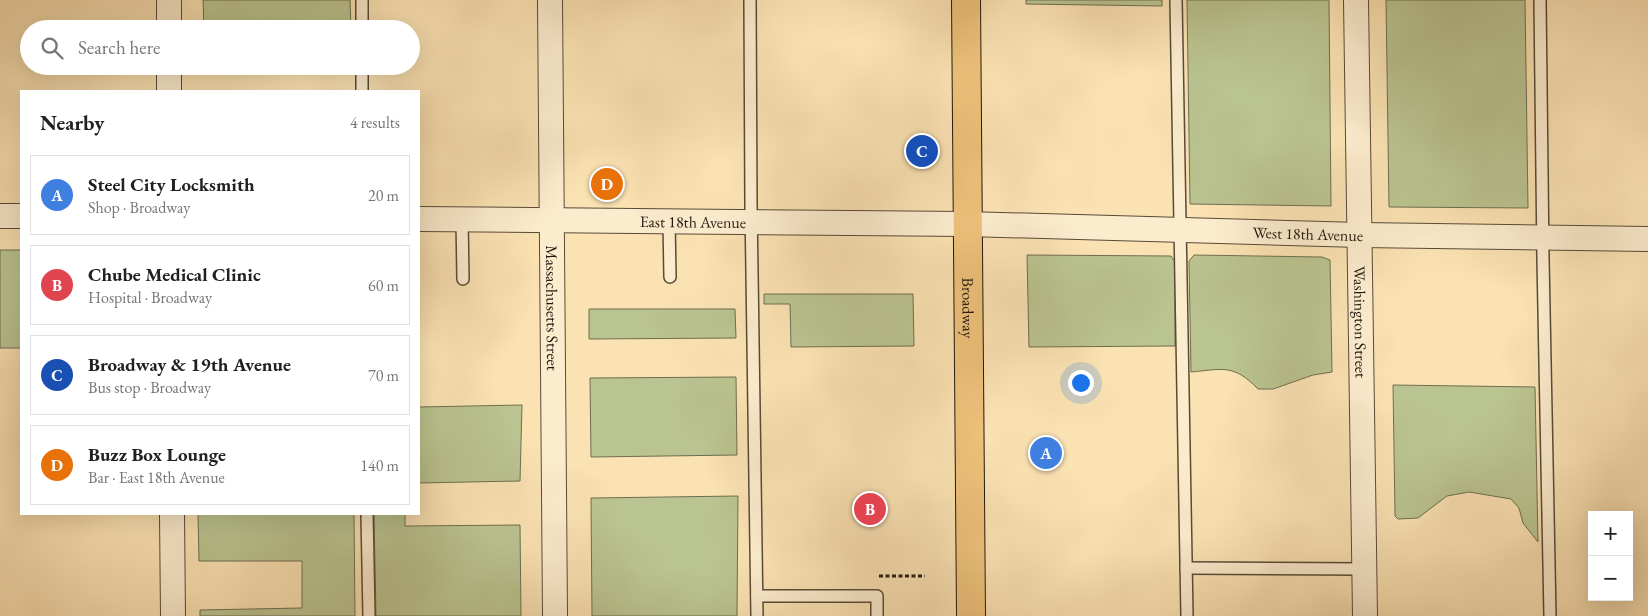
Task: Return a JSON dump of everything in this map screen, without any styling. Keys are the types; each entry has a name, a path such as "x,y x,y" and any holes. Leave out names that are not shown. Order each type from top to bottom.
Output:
{"main road":[{"name":"Broadway","path":"966,0 971,616"}],"street":[{"path":"168,0 169,20"},
{"name":"Massachusetts Street","path":"550,0 554,616"},
{"name":"Washington Street","path":"1356,0 1364,616"},
{"path":"169,75 169,90"},
{"path":"0,216 20,216"},
{"name":"East 18th Avenue","path":"420,219 967,224"},
{"name":"West 18th Avenue","path":"967,224 1360,235 1648,239"},
{"path":"172,515 173,616"}],"lane":[{"path":"362,0 362,20"},
{"path":"750,0 758,616"},
{"path":"1176,0 1188,616"},
{"path":"1540,0 1550,616"},
{"path":"362,75 362,90"},
{"path":"462,219 463,279"},
{"path":"669,221 670,277"},
{"path":"368,515 369,616"},
{"path":"1186,568 1364,569"},
{"path":"757,596 877,596 877,616"}],"green space":[{"path":"203,0 350,0 351,20 204,20"},
{"path":"1026,0 1162,0 1162,6 1026,4"},
{"path":"1187,0 1329,0 1331,206 1190,204"},
{"path":"1386,0 1525,0 1528,208 1389,207"},
{"path":"0,250 20,250 20,348 0,348"},
{"path":"1027,255 1171,256 1175,262 1175,346 1029,347"},
{"path":"1194,255 1322,257 1330,260 1332,372 1313,375 1273,389 1258,389 1242,375 1228,370 1191,372 1189,261"},
{"path":"764,294 913,294 914,346 791,347 790,304 764,304"},
{"path":"589,309 735,309 736,338 589,339"},
{"path":"736,377 737,455 591,457 590,378"},
{"path":"1393,385 1535,387 1538,542 1523,523 1519,508 1511,499 1469,492 1447,496 1418,518 1398,519 1395,516"},
{"path":"522,405 520,481 420,483 420,407"},
{"path":"738,496 737,616 592,616 591,498"},
{"path":"198,515 354,515 355,616 200,616 200,610 302,608 302,561 199,561"},
{"path":"374,515 405,515 405,526 520,525 521,616 376,616"}],"place":[{"name":"Broadway & 19th Avenue","path":"922,151"},
{"name":"Buzz Box Lounge","path":"607,184"},
{"name":"Steel City Locksmith","path":"1046,453"},
{"name":"Chube Medical Clinic","path":"870,509"}]}
